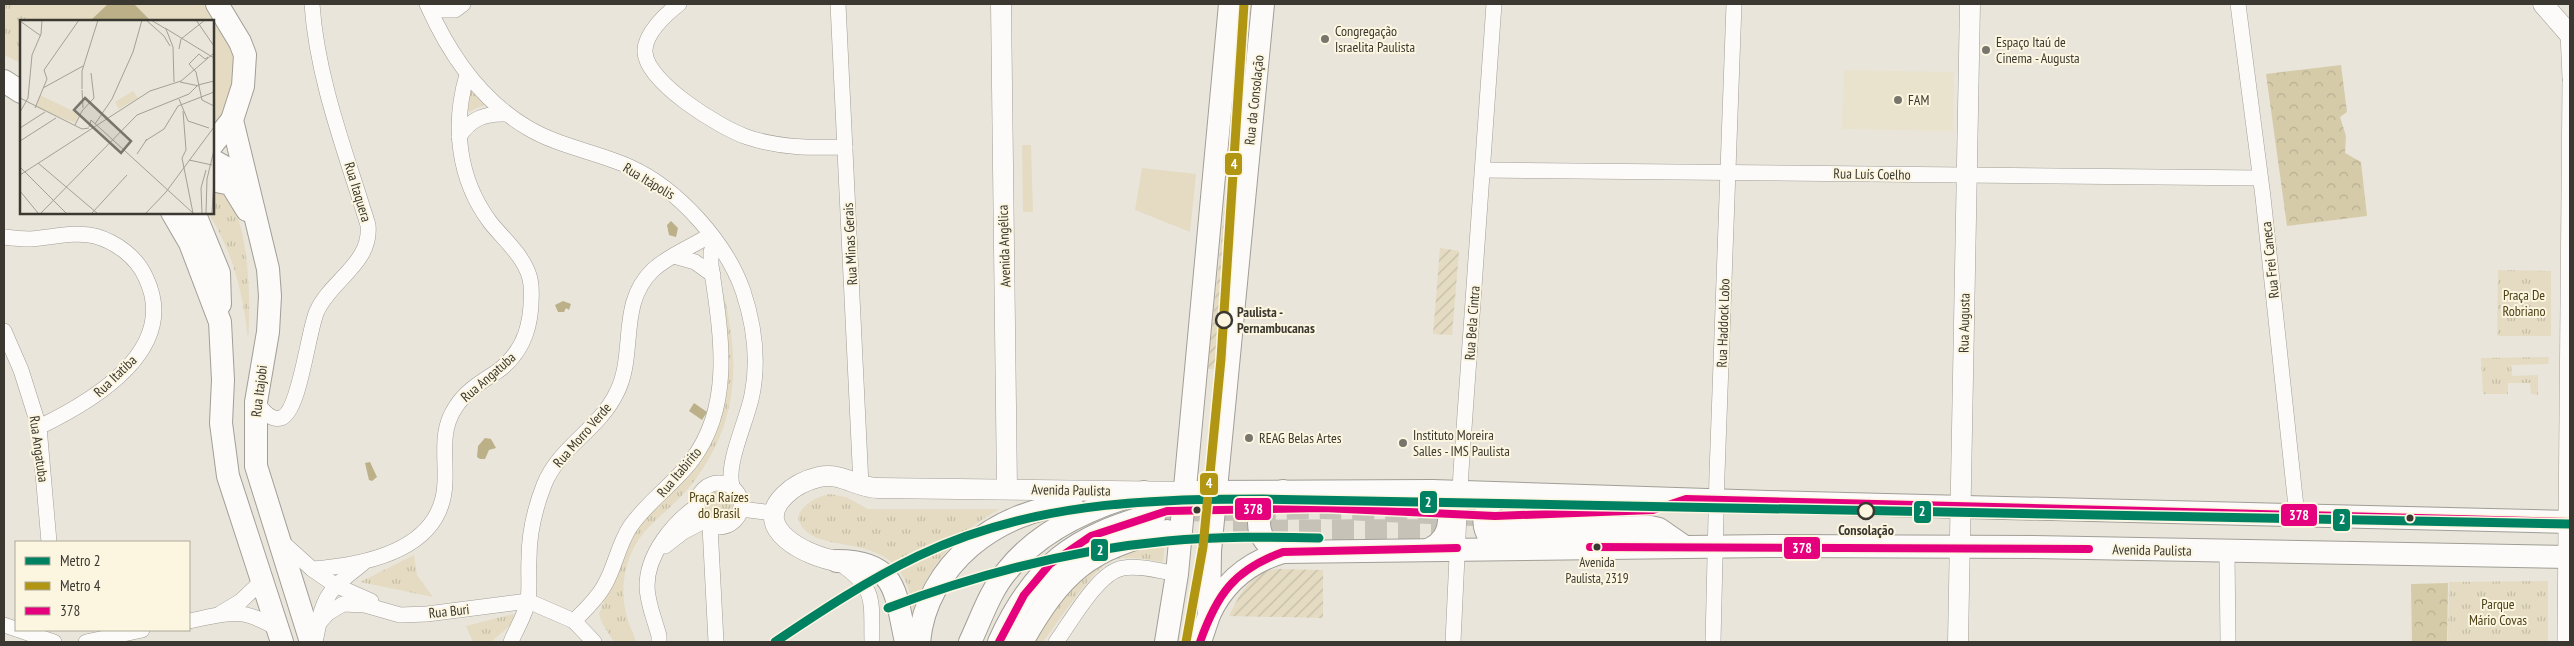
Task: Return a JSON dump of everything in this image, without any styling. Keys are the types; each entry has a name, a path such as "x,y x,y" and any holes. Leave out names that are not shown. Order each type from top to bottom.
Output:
{"main road":[{"path":"214,143 232,120 243,86 244,55 240,42 217,4"},
{"name":"Avenida Angélica","path":"1001,4 1007,488"},
{"path":"1152,642 1168,633 1177,574 1230,4"},
{"name":"Rua da Consolação","path":"1200,642 1210,615 1210,551 1263,4"},
{"name":"Rua Augusta","path":"1958,642 1970,4"},
{"path":"2543,4 2569,34"},
{"path":"4,81 20,91"},
{"name":"Rua Itajobi","path":"232,120 262,235 270,296 268,332 256,402 256,466 276,537 295,594 315,632"},
{"path":"214,161 230,170 248,186"},
{"path":"214,180 225,182 236,190 262,235"},
{"path":"173,214 190,242 220,322"},
{"path":"195,214 219,274 223,380 221,423 228,476 280,635"},
{"name":"Avenida Paulista","path":"774,513 783,496 807,480 834,476 846,478 873,488 1007,488 1216,493 1432,491 1960,507 2568,522"},
{"path":"1283,491 1272,496 1263,506 1258,523 1264,540 1276,550 1283,552 1457,548 1498,531 1653,510 1686,499"},
{"path":"1430,549 1444,538 1450,518 1444,502 1432,491"},
{"path":"970,642 996,588 1006,572 1027,550 1060,526 1083,514 1144,492"},
{"path":"1498,531 1494,543 1488,536 1484,519 1491,502 1506,494"},
{"path":"919,642 920,630 929,604 950,566 962,553 987,532 1005,522 1052,506 1072,505"},
{"path":"774,513 780,532 790,543 814,556 837,561 867,563 887,577 896,596 906,642"},
{"path":"999,642 1024,595 1050,564 1092,536 1161,523 1120,542 1088,560 1049,599 1022,642"},
{"name":"Avenida Paulista","path":"1498,531 1650,528 1659,530 1686,547 1960,548 2568,557"},
{"path":"1210,615 1220,595 1238,575 1252,564 1283,552"}],"street":[{"name":"Rua Itaquera","path":"256,402 264,411 276,418 282,418 287,413 300,380 317,311 323,300 360,258 369,236 368,225 315,40 312,4"},
{"path":"428,7 455,10 463,4"},
{"path":"679,4 652,32 646,41 645,52 650,66 682,100 717,123 746,137 795,147 845,147"},
{"name":"Rua Minas Gerais","path":"838,4 861,485"},
{"name":"Rua Bela Cintra","path":"1453,642 1460,492 1494,4"},
{"name":"Rua Haddock Lobo","path":"1713,642 1716,500 1734,4"},
{"name":"Rua Frei Caneca","path":"2238,4 2260,178 2297,516"},
{"name":"Rua Itápolis","path":"428,7 450,52 467,75 506,114 547,138 632,168 671,192 726,255 742,289 752,325 756,360 752,394 730,470 732,486"},
{"path":"2569,34 2570,78"},
{"name":"Rua Angatuba","path":"315,632 325,600 335,585 364,564 410,543 426,531 436,518 446,482 444,445 446,425 454,408 466,394 513,359 522,345 529,324 530,282 522,263 490,222 477,201 461,158 459,107 467,75"},
{"path":"2565,642 2568,557 2570,82"},
{"path":"459,137 467,126 479,117 492,113 506,114"},
{"name":"Rua Luís Coelho","path":"1483,170 2260,178"},
{"name":"Rua Itatiba","path":"4,237 28,239 82,234 104,239 126,252 136,262 143,270 152,291 154,308 151,330 132,363 95,397 39,427"},
{"name":"Rua Morro Verde","path":"528,601 531,532 544,485 562,455 598,420 617,394 627,350 631,309 636,294 645,278 664,260 712,238"},
{"name":"Rua Itabirito","path":"574,621 605,586 624,536 631,525 672,484 703,443 722,384 723,355 713,274 712,238"},
{"path":"674,256 695,262 713,274"},
{"name":"Rua Angatuba","path":"4,331 21,370 39,427 49,541"},
{"name":"Rua Itápolis","path":"708,486 739,436"},
{"path":"658,551 683,532 707,524 720,528 730,525 737,518 741,509 740,496 732,486 722,483 708,486 700,495 697,506 682,517 658,551 648,574 647,585 659,642"},
{"path":"697,506 707,524 716,642"},
{"path":"741,509 774,513"},
{"path":"276,537 312,569 335,585 400,614"},
{"path":"2227,552 2228,642"},
{"path":"837,561 860,578 867,587 872,604 872,642"},
{"name":"Rua Angatuba","path":"312,569 364,564"},
{"path":"1056,642 1099,583 1115,570 1137,568 1177,574"},
{"path":"216,616 241,601 263,580"},
{"path":"511,642 528,601 574,621 594,642"},
{"name":"Rua Buri","path":"315,632 328,613 343,604 365,605 400,614 427,614 528,601"},
{"path":"190,621 226,613 247,614 280,635"},
{"path":"23,631 54,642"},
{"path":"86,642 125,631"},
{"path":"315,632 315,642"}],"shaded area":[{"path":"108,4 134,4 150,20 91,20"},
{"name":"FAM","path":"1844,70 1954,72 1953,131 1842,129"},
{"path":"671,221 678,228 676,237 669,235 667,225"},
{"path":"563,301 571,304 569,310 566,308 564,312 558,312 555,305"},
{"path":"694,403 707,412 702,420 689,411"},
{"path":"485,438 491,439 496,448 489,450 485,459 480,459 477,457 478,446"},
{"path":"370,462 377,477 372,481 369,480 365,463"}],"green space":[{"path":"4,4 206,4 214,20 20,20 20,63 4,55"},
{"path":"4,4 14,4 28,20 20,20 20,59 4,48"},
{"path":"1245,4 1251,4 1216,369 1208,369"},
{"path":"214,20 225,38 234,63 232,87 225,110 214,132"},
{"path":"2341,65 2347,112 2340,117 2346,136 2345,153 2361,162 2367,216 2287,226 2266,74"},
{"path":"470,87 486,104 464,114"},
{"path":"1022,145 1031,145 1033,212 1023,212"},
{"path":"1142,168 1196,174 1190,232 1135,210"},
{"path":"214,186 226,194 235,210 242,231 248,279 248,339 236,273 217,227 209,214 214,214"},
{"path":"1440,248 1459,251 1452,335 1433,334"},
{"name":"Praça De Robriano","path":"2498,270 2551,271 2551,336 2497,336"},
{"name":"Praça Raízes do Brasil","path":"721,284 727,310 733,361 728,409 721,433 710,457 690,487 650,526 635,546 626,568 623,593 627,617 636,642 614,642 602,623 599,614 624,546 711,432"},
{"path":"2549,357 2548,364 2511,365 2512,376 2538,375 2538,395 2531,394 2530,383 2508,383 2508,394 2483,394 2481,358"},
{"name":"Praça Raízes do Brasil","path":"720,488 732,493 737,505 732,517 720,522 708,517 703,505 708,493"},
{"path":"830,494 846,497 868,509 1000,509 971,528 946,551 927,579 913,611 907,584 894,564 880,554 830,542 816,537 805,530 798,518 799,513 815,499"},
{"path":"1157,505 1169,508 1163,562 1125,558 1113,560 1105,564 1086,584 1043,642 1033,642 1060,595 1108,560 1145,549 1148,546 1141,510 1134,507"},
{"path":"414,555 417,575 433,597 360,582"},
{"path":"1277,569 1323,570 1323,618 1229,616 1242,592 1253,579 1268,571"},
{"name":"Parque Mário Covas","path":"2548,581 2548,642 2448,642 2449,582"},
{"path":"2448,583 2447,642 2412,642 2411,584"},
{"path":"513,614 515,618 513,623 491,642 473,642 466,626"}],"tunnel":[{"path":"1155,514 1167,511 1323,508 1495,516"},
{"path":"1167,531 1466,530"}],"metro line":[{"name":"4","path":"1186,642 1203,547 1221,359 1244,4"},
{"name":"2","path":"775,642 827,607 881,575 918,556 960,538 1044,515 1130,503 1174,500 1263,499 2570,524"},
{"name":"2","path":"888,608 991,574 1096,550 1205,538 1319,538"}],"transit line":[{"name":"378","path":"999,642 1024,595 1050,564 1091,536 1167,511 1323,508 1495,516 1653,510 1686,499 2570,522"},
{"name":"378","path":"1590,547 2089,549"},
{"name":"378","path":"1200,642 1213,610 1230,586 1252,567 1283,552 1457,548"}],"place":[{"name":"Congregação Israelita Paulista","path":"1325,39"},
{"name":"Espaço Itaú de Cinema - Augusta","path":"1986,50"},
{"name":"FAM","path":"1898,100"},
{"name":"Paulista - Pernambucanas","path":"1224,320"},
{"name":"REAG Belas Artes","path":"1249,438"},
{"name":"Instituto Moreira Salles - IMS Paulista","path":"1403,443"},
{"name":"Consolação","path":"1866,511"},
{"name":"Avenida Paulista, 2319","path":"1597,547"}]}
